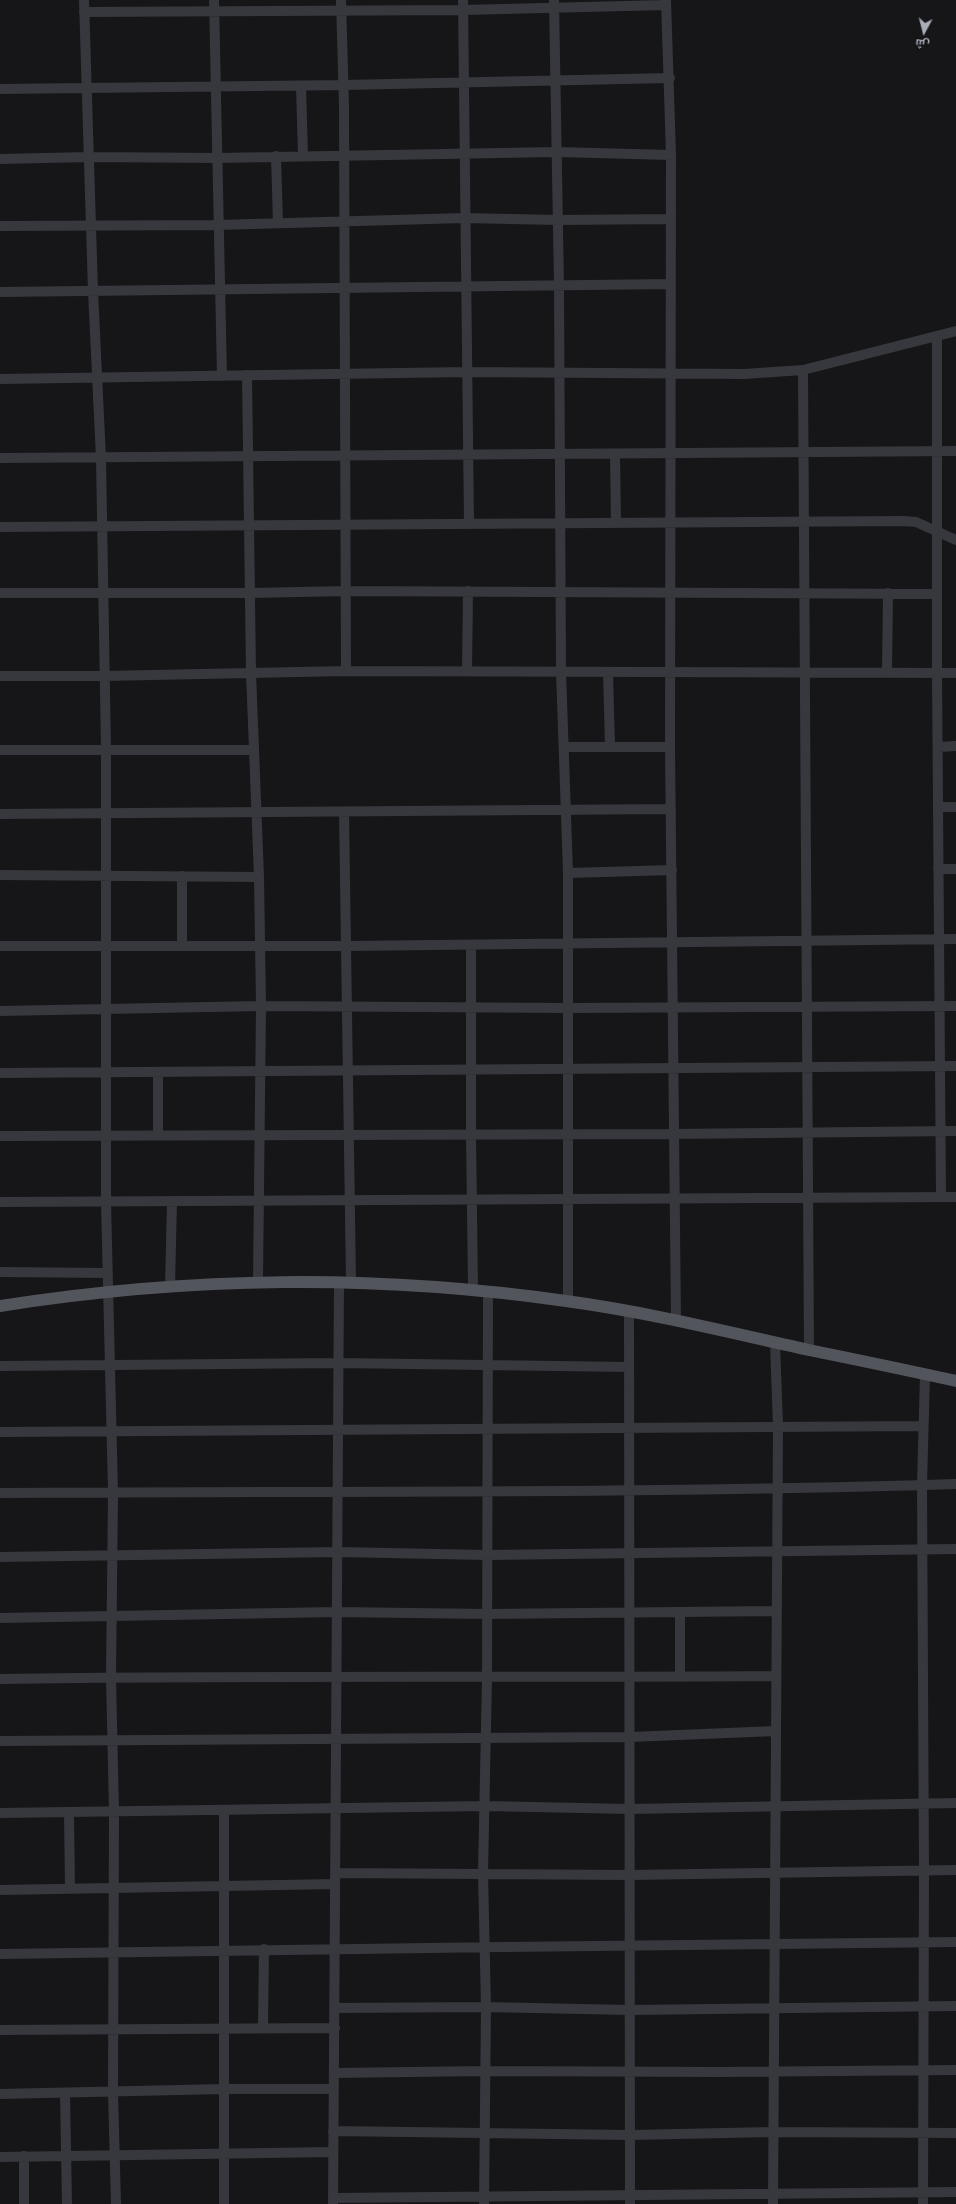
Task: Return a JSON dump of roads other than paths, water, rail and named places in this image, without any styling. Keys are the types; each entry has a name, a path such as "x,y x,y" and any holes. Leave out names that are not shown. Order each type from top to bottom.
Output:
{"main road":[{"path":"0,1306 107,1291 258,1281 345,1282 473,1289 568,1301 629,1311 956,1381"}],"street":[{"path":"84,0 92,225 92,291 101,458 106,750 106,1202 113,1492 111,1677 114,1812 113,2092 116,2204"},
{"path":"214,0 222,376"},
{"path":"341,0 344,86 343,222 346,671"},
{"path":"463,0 464,218 469,524"},
{"path":"84,12 463,10 554,3 666,3 670,78 671,155 670,747 674,1006 673,1134 676,1320"},
{"path":"554,3 561,454 561,672 568,873 568,1301"},
{"path":"0,89 344,86 670,78"},
{"path":"301,86 302,155"},
{"path":"0,159 89,157 217,158 302,155 557,152 671,155"},
{"path":"276,156 278,223"},
{"path":"0,226 218,225 464,218 558,220 670,219"},
{"path":"0,292 344,286 671,284"},
{"path":"0,379 467,372 671,372 744,374 803,370 956,331"},
{"path":"937,336 937,673 939,807 938,869 941,1006 941,1197"},
{"path":"803,370 806,1068 809,1350"},
{"path":"247,375 251,673 259,877 261,1006 258,1135 258,1281"},
{"path":"0,458 956,451"},
{"path":"616,454 616,523"},
{"path":"0,527 903,521 916,522 956,540"},
{"path":"467,671 468,591"},
{"path":"0,593 561,591 937,594"},
{"path":"887,673 888,593"},
{"path":"0,676 104,676 346,671 956,673"},
{"path":"608,672 610,747"},
{"path":"938,747 956,746"},
{"path":"564,747 670,747"},
{"path":"0,750 254,750"},
{"path":"939,807 956,806"},
{"path":"0,814 671,809"},
{"path":"344,812 351,1201 339,1363 333,2201 773,2200 922,2192 956,2192"},
{"path":"938,869 956,869"},
{"path":"568,873 672,870"},
{"path":"0,875 259,877"},
{"path":"182,876 182,946"},
{"path":"0,946 347,946 956,939"},
{"path":"471,945 470,1069 473,1289"},
{"path":"0,1010 261,1006 568,1008 674,1006 956,1006"},
{"path":"0,1073 956,1066"},
{"path":"158,1072 158,1136"},
{"path":"0,1136 471,1133 568,1135 956,1131"},
{"path":"0,1202 351,1201 674,1197 956,1197"},
{"path":"170,1286 172,1202"},
{"path":"0,1272 108,1273"},
{"path":"484,2200 486,2007 483,1873 487,1678 486,1365 488,1291"},
{"path":"629,1311 630,2200"},
{"path":"773,2200 778,1426 775,1342"},
{"path":"0,1366 110,1363 339,1363 629,1367"},
{"path":"923,2204 924,1803 922,1485 924,1374"},
{"path":"0,1432 923,1426"},
{"path":"0,1493 629,1491 956,1484"},
{"path":"0,1557 112,1554 338,1552 487,1555 630,1554 956,1549"},
{"path":"0,1618 337,1612 487,1614 776,1611"},
{"path":"680,1612 680,1676"},
{"path":"0,1679 337,1675 487,1678 776,1676"},
{"path":"0,1741 630,1737 776,1731"},
{"path":"0,1813 336,1810 484,1806 630,1809 956,1803"},
{"path":"224,1810 224,2204"},
{"path":"69,1813 70,1888"},
{"path":"335,1873 630,1875 956,1870"},
{"path":"0,1890 335,1884"},
{"path":"0,1954 264,1949 484,1949 956,1942"},
{"path":"263,2027 264,1949"},
{"path":"334,2008 486,2007 630,2010 956,2006"},
{"path":"0,2030 224,2027 334,2028"},
{"path":"334,2073 486,2071 630,2072 956,2070"},
{"path":"0,2094 223,2089 333,2089"},
{"path":"64,2093 67,2204"},
{"path":"333,2131 630,2135 774,2132 956,2133"},
{"path":"0,2157 333,2152"},
{"path":"24,2156 24,2204"}]}
